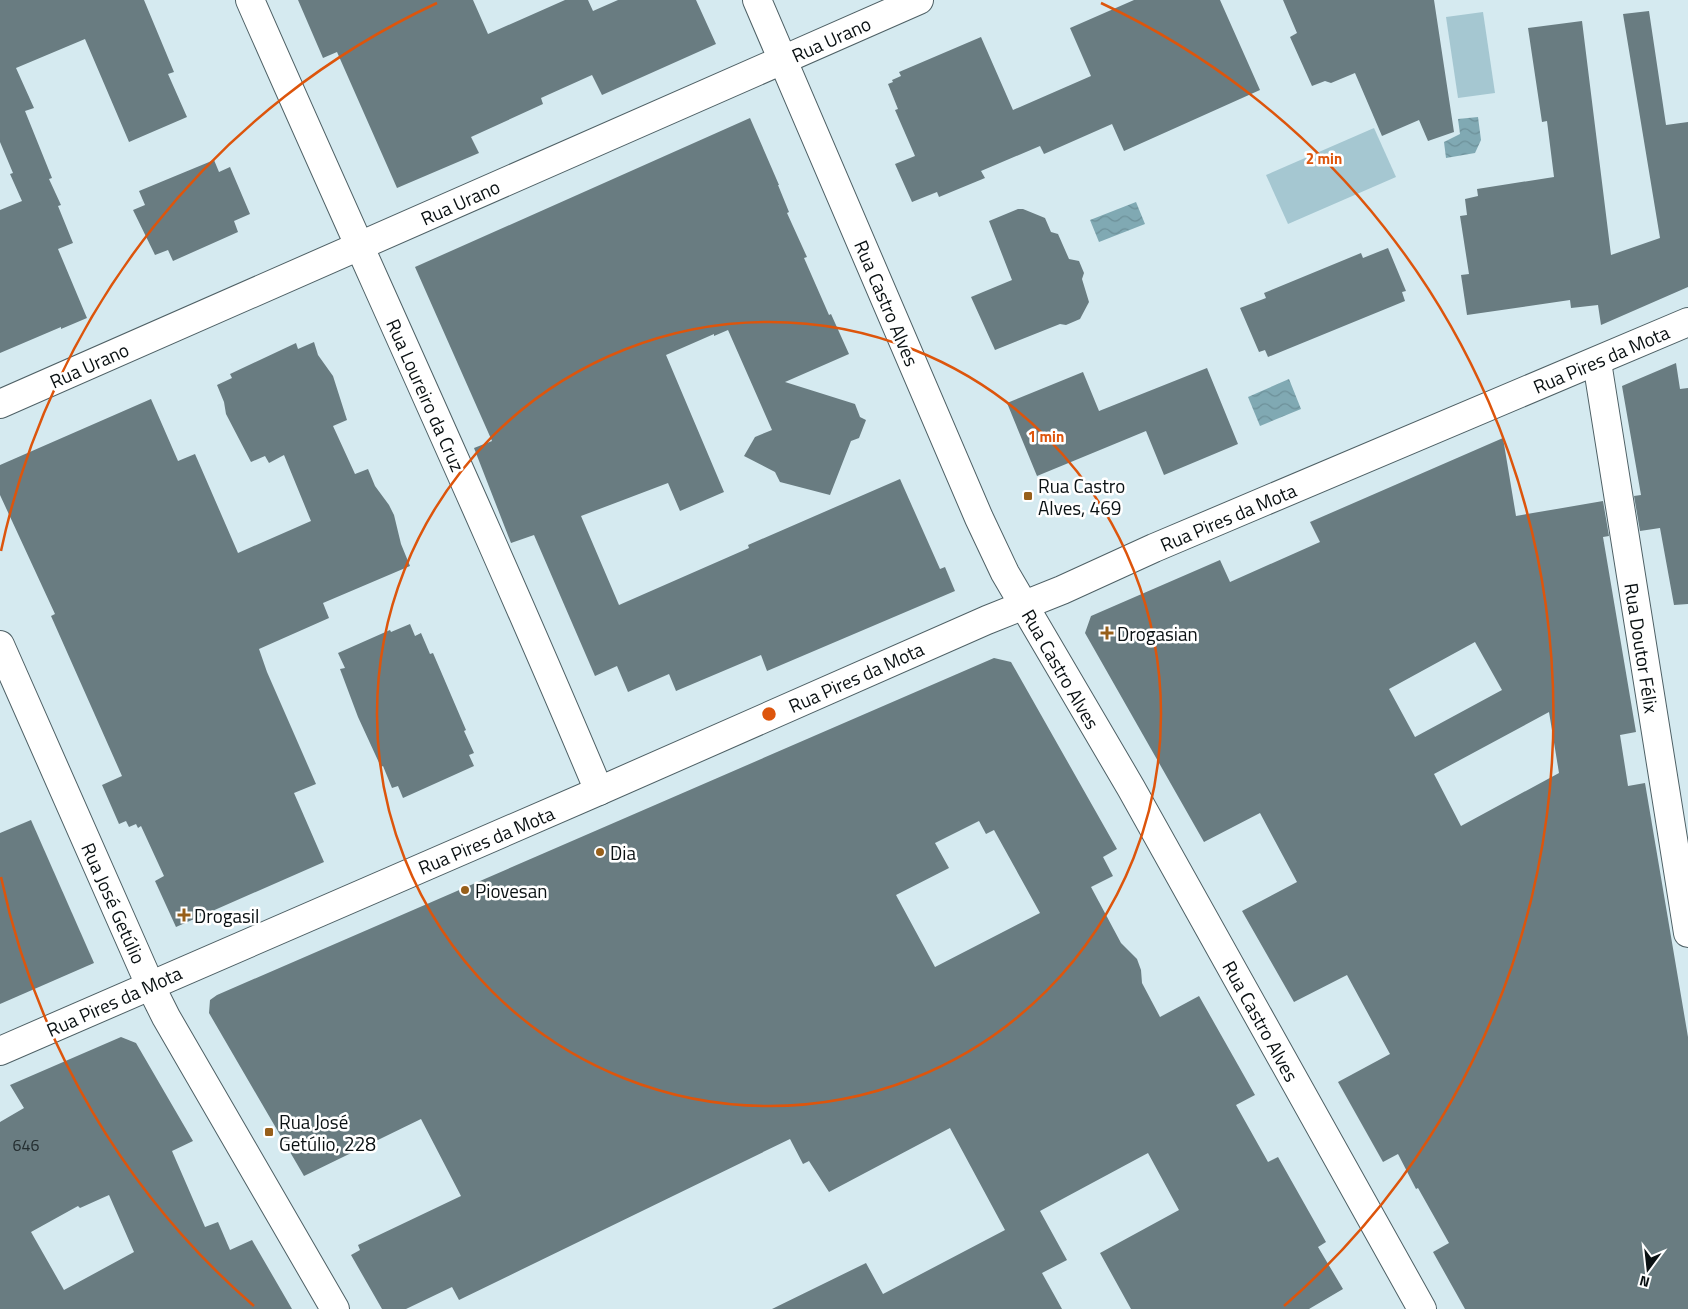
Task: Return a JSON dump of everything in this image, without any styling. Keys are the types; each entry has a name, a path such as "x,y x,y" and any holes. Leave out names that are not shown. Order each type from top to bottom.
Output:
{"street":[{"name":"Rua Loureiro da Cruz","path":"250,0 475,501 599,791"},
{"name":"Rua Castro Alves","path":"757,0 979,518 1005,572 1131,788 1422,1309"},
{"name":"Rua Urano","path":"0,404 919,0"},
{"name":"Rua Pires da Mota","path":"0,1051 599,791 978,623 1688,322"},
{"name":"Rua Doutor Félix","path":"1597,362 1688,933"},
{"name":"Rua José Getúlio","path":"0,645 150,985 166,1017 335,1309"}],"shaded area":[{"path":"1483,12 1495,93 1458,98 1446,17"},
{"path":"1374,128 1396,177 1288,224 1266,175"}],"water":[{"path":"1478,117 1481,140 1475,153 1446,158 1444,142 1460,134 1458,119"},
{"path":"1136,202 1145,224 1099,242 1090,220"},
{"path":"1289,379 1301,409 1260,426 1248,397"}],"building":[{"path":"0,0 144,0 174,72 168,74 187,117 129,142 85,39 16,68 34,108 25,111 52,178 49,179 61,205 58,206 73,243 58,249 87,318 0,353 0,210 22,201 10,174 13,173 0,142"},
{"path":"298,0 473,0 488,34 565,0 588,0 593,11 618,0 696,0 716,44 602,95 592,75 541,98 543,104 471,137 479,153 397,188 337,52 323,58"},
{"path":"1134,0 1220,0 1260,90 1124,151 1112,124 1044,154 1040,146 981,171 985,178 939,197 937,192 912,202 895,164 915,156 895,110 898,109 888,84 901,76 899,72 981,37 1013,110 1091,76 1070,28"},
{"path":"1283,0 1434,0 1454,132 1428,141 1419,120 1382,136 1355,73 1331,83 1325,81 1312,86 1290,37 1297,33"},
{"path":"1649,11 1666,125 1688,122 1688,287 1601,325 1598,305 1571,308 1570,300 1467,315 1461,275 1469,274 1460,216 1467,215 1465,199 1478,196 1477,189 1554,177 1547,121 1542,122 1528,28 1582,21 1611,255 1660,238 1623,14"},
{"path":"750,118 779,185 789,212 787,213 807,257 804,258 829,315 831,314 849,354 785,382 855,404 860,417 866,420 859,438 851,441 830,495 780,482 775,472 744,456 755,437 772,430 728,330 714,336 714,334 666,355 724,492 680,511 668,483 581,516 619,605 749,548 748,545 900,479 940,569 945,567 955,591 767,671 761,655 676,691 669,674 628,692 617,666 595,676 534,535 511,543 474,448 492,441 415,267"},
{"path":"214,160 219,172 230,167 250,214 234,221 238,232 173,261 168,250 155,255 133,210 145,205 139,191"},
{"path":"1018,209 1023,209 1045,218 1051,232 1058,234 1069,259 1079,261 1084,273 1082,279 1089,302 1080,319 1066,325 1060,324 995,350 971,297 1012,280 989,221"},
{"path":"1388,248 1406,291 1402,292 1405,301 1268,357 1265,350 1259,352 1240,308 1266,298 1264,293 1361,253 1363,258"},
{"path":"314,342 318,355 333,376 347,420 333,426 355,474 368,469 375,486 389,505 410,566 323,603 329,618 259,649 267,672 316,784 294,793 324,862 176,927 155,881 164,876 141,826 138,828 136,824 129,827 126,821 119,824 102,785 122,776 51,616 55,614 0,495 0,465 151,399 178,461 195,454 238,553 311,521 284,455 269,463 265,456 251,462 226,414 224,402 217,385 232,378 230,374 296,343 298,349"},
{"path":"1676,363 1680,389 1688,388 1688,604 1674,605 1660,528 1640,531 1634,496 1641,495 1622,386"},
{"path":"1207,368 1238,444 1164,475 1146,431 1037,476 1007,403 1083,372 1099,411"},
{"path":"1503,438 1516,516 1603,501 1609,536 1603,537 1636,732 1620,735 1628,786 1645,783 1688,1037 1688,1309 1465,1309 1433,1252 1449,1243 1418,1188 1416,1189 1398,1154 1383,1162 1338,1082 1390,1054 1347,975 1294,1002 1242,911 1297,882 1260,813 1204,842 1085,633 1091,616 1220,560 1230,582 1320,542 1310,522","holes":["1475,642 1502,690 1415,737 1389,689","1549,712 1559,773 1461,826 1434,774"]},
{"path":"410,624 415,636 421,633 430,654 433,653 466,730 464,731 474,753 469,755 474,766 403,798 398,786 392,788 358,717 340,669 345,668 338,653 390,630 391,632"},
{"path":"994,658 1011,662 1117,849 1103,857 1113,876 1091,887 1121,943 1137,959 1141,970 1142,983 1160,1017 1199,996 1255,1095 1236,1105 1268,1162 1278,1157 1326,1242 1318,1247 1343,1289 1309,1309 1131,1309 1100,1253 1179,1210 1148,1153 1040,1211 1067,1260 1042,1273 1062,1309 772,1309 866,1263 883,1294 1005,1230 950,1128 829,1192 809,1161 803,1164 790,1139 459,1300 452,1287 406,1309 382,1309 351,1255 360,1250 358,1245 461,1196 421,1119 304,1176 209,1013 210,1000 217,995","holes":["979,821 986,834 994,830 1040,913 935,967 896,895 949,868 935,843"]},
{"path":"31,820 94,963 0,1004 0,833"},
{"path":"121,1037 136,1043 193,1141 172,1151 205,1227 218,1222 230,1250 252,1240 292,1309 0,1309 0,1122 24,1108 10,1085","holes":["109,1195 134,1252 64,1290 31,1232 78,1206 80,1208"]}],"place":[{"name":"Rua Castro Alves, 469","path":"1028,496"},
{"name":"Drogasian","path":"1107,633"},
{"name":"Dia","path":"600,852"},
{"name":"Piovesan","path":"465,890"},
{"name":"Drogasil","path":"184,915"},
{"name":"Rua José Getúlio, 228","path":"269,1132"}]}
